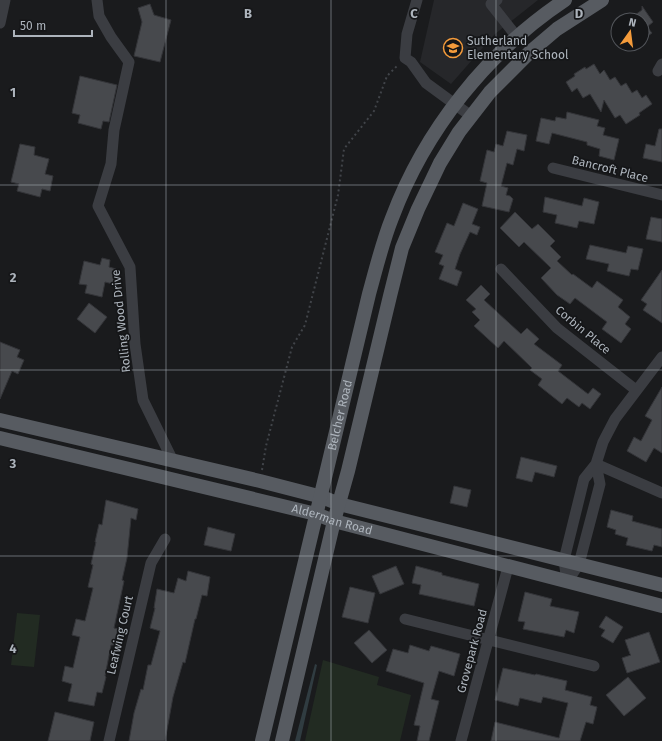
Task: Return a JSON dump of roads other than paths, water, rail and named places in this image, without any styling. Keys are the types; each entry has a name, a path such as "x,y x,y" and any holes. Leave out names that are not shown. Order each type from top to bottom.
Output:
{"main road":[{"name":"Belcher Road","path":"262,741 316,514 322,497 369,294 392,218 407,183 426,147 455,104 517,36 565,0"},
{"name":"Belcher Road","path":"282,741 334,521 348,471 402,248 418,209 440,163 471,116 490,92 530,52 558,29 602,0"},
{"path":"517,36 530,52"},
{"name":"Alderman Road","path":"0,420 260,481 322,497 339,504 662,585"},
{"name":"Alderman Road","path":"0,438 316,514 334,521 662,606"}],"street":[{"path":"0,23 5,0"},
{"name":"Rolling Wood Drive","path":"97,0 99,16 111,37 129,62 114,130 111,164 98,206 130,267 135,344 143,400 173,461"},
{"path":"417,0 407,34 405,58 411,62 426,83 471,116"},
{"path":"492,1 517,36"},
{"name":"Bancroft Place","path":"552,168 662,196"},
{"name":"Corbin Place","path":"501,269 557,328 636,390"},
{"path":"567,582 564,560 584,479 596,464 603,442 614,419 662,357"},
{"path":"596,464 662,493"},
{"path":"567,582 579,564 600,484 596,464"},
{"name":"Leafwing Court","path":"109,741 151,563 165,539"},
{"name":"Grovepark Road","path":"461,741 508,567"},
{"path":"404,619 594,666"}],"place":[{"name":"Sutherland Elementary School","path":"453,48"}]}
